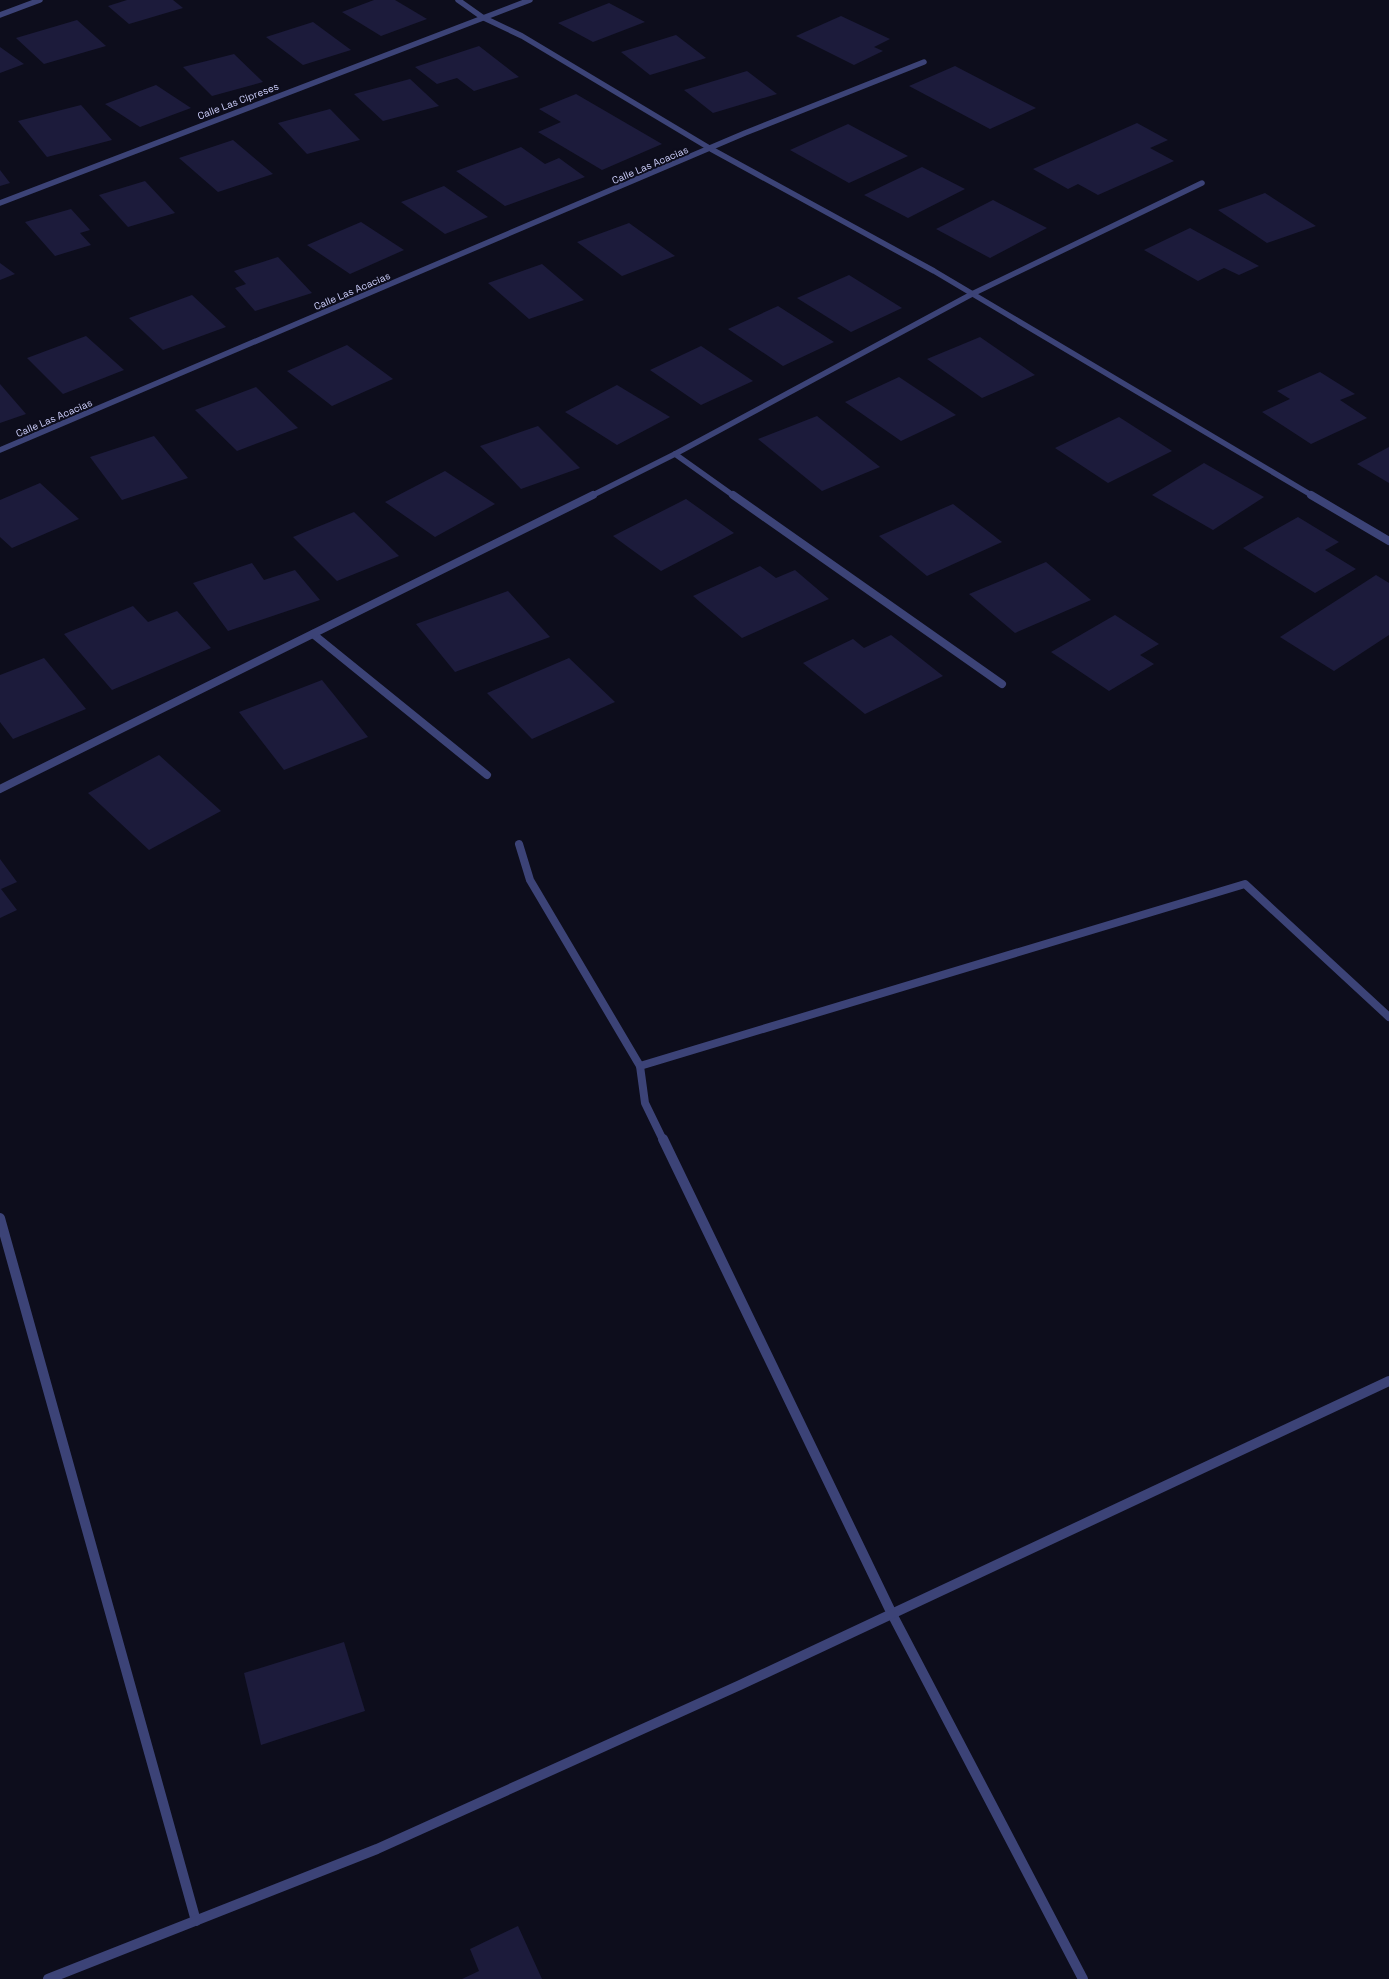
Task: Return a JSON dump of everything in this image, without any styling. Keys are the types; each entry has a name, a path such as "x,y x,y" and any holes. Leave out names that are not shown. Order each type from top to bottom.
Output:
{"street":[{"path":"0,15 40,0"},
{"path":"458,0 482,17 522,36 711,149 972,294 1389,541"},
{"name":"Calle Las Cipreses","path":"0,203 482,17 530,0"},
{"name":"Calle Las Acacias","path":"0,450 711,149 924,62"},
{"path":"0,789 675,454 972,294 1202,183"},
{"path":"675,454 1002,684"},
{"path":"313,634 487,775"},
{"path":"519,844 530,880 640,1066 646,1103 892,1614 1082,1979"},
{"path":"640,1066 1244,884 1389,1017"},
{"path":"0,1218 196,1921"},
{"path":"48,1979 385,1846 892,1614 1389,1382"}],"building":[{"path":"127,0 173,0 183,8 129,24 108,6"},
{"path":"374,0 395,0 427,19 381,36 342,12"},
{"path":"609,3 645,22 593,42 558,23"},
{"path":"841,16 890,39 874,47 883,51 854,65 796,36"},
{"path":"77,20 106,46 44,64 16,38"},
{"path":"313,22 351,50 303,65 266,37"},
{"path":"676,35 706,58 650,75 621,52"},
{"path":"479,46 519,77 474,91 457,78 437,84 415,67"},
{"path":"0,47 24,64 0,73"},
{"path":"234,54 263,82 212,96 183,67"},
{"path":"955,66 1036,108 990,129 909,86"},
{"path":"747,71 777,94 713,113 684,90"},
{"path":"410,79 439,106 383,121 354,94"},
{"path":"156,85 191,108 140,127 105,104"},
{"path":"576,94 662,144 602,170 538,132 561,122 539,109"},
{"path":"81,105 112,140 47,157 18,121"},
{"path":"330,109 360,140 307,154 278,123"},
{"path":"1137,123 1168,140 1150,148 1174,161 1098,195 1078,184 1068,189 1033,169"},
{"path":"848,124 908,156 849,183 790,150"},
{"path":"233,140 273,174 218,192 179,158"},
{"path":"521,147 545,164 559,158 585,177 505,206 456,171"},
{"path":"922,167 965,189 908,218 864,195"},
{"path":"0,170 10,183 0,186"},
{"path":"145,181 175,213 128,227 99,195"},
{"path":"444,186 488,217 445,234 401,202"},
{"path":"1265,193 1316,226 1267,243 1218,210"},
{"path":"993,200 1047,228 990,258 936,229"},
{"path":"71,209 90,230 80,233 91,245 55,256 25,222"},
{"path":"361,222 404,250 350,274 307,245"},
{"path":"629,223 675,256 622,276 577,242"},
{"path":"1190,228 1259,266 1239,275 1224,268 1198,281 1144,250"},
{"path":"278,257 312,293 255,311 235,288 246,284 234,271"},
{"path":"0,263 15,274 0,280"},
{"path":"542,264 584,300 529,319 488,283"},
{"path":"849,275 902,308 851,332 797,298"},
{"path":"192,295 226,327 163,350 129,318"},
{"path":"778,306 834,342 783,366 728,329"},
{"path":"86,336 124,370 63,394 27,358"},
{"path":"980,337 1035,375 982,398 927,359"},
{"path":"347,345 393,379 332,406 287,371"},
{"path":"701,346 753,381 701,405 650,370"},
{"path":"1320,372 1355,394 1340,400 1367,418 1311,444 1262,412 1290,399 1277,391"},
{"path":"899,377 956,415 901,441 845,402"},
{"path":"0,384 26,414 0,423"},
{"path":"617,385 670,417 617,445 565,412"},
{"path":"256,387 298,428 237,451 195,410"},
{"path":"817,416 880,467 822,491 758,439"},
{"path":"1119,417 1172,451 1108,483 1055,448"},
{"path":"538,426 580,468 521,489 480,446"},
{"path":"154,436 188,478 122,500 90,457"},
{"path":"1389,447 1389,483 1357,464"},
{"path":"1204,463 1264,497 1213,530 1152,495"},
{"path":"445,471 495,504 435,537 385,502"},
{"path":"40,483 79,519 12,548 0,537 0,500"},
{"path":"686,499 734,533 661,571 613,536"},
{"path":"953,504 1002,542 927,576 879,536"},
{"path":"354,512 399,556 337,581 293,537"},
{"path":"1298,517 1339,542 1325,550 1356,569 1315,593 1243,548"},
{"path":"1046,562 1091,600 1015,633 969,594"},
{"path":"252,563 264,580 295,570 320,600 228,631 193,583"},
{"path":"760,566 776,578 795,570 829,599 742,638 693,596"},
{"path":"1376,575 1389,583 1389,635 1334,671 1280,637"},
{"path":"508,591 550,637 455,672 416,624"},
{"path":"133,606 148,622 177,611 211,648 112,690 64,634"},
{"path":"1115,615 1159,644 1140,655 1154,664 1109,691 1051,652"},
{"path":"891,635 943,676 865,714 803,663 853,639 864,648"},
{"path":"44,658 86,709 13,739 0,722 0,675"},
{"path":"569,658 615,702 532,739 487,693"},
{"path":"322,680 368,737 284,770 239,712"},
{"path":"159,755 221,811 149,850 88,793"},
{"path":"0,859 17,882 1,889 17,910 0,918"},
{"path":"344,1642 365,1711 261,1745 244,1673"},
{"path":"518,1926 542,1979 462,1979 479,1971 470,1949"}]}
